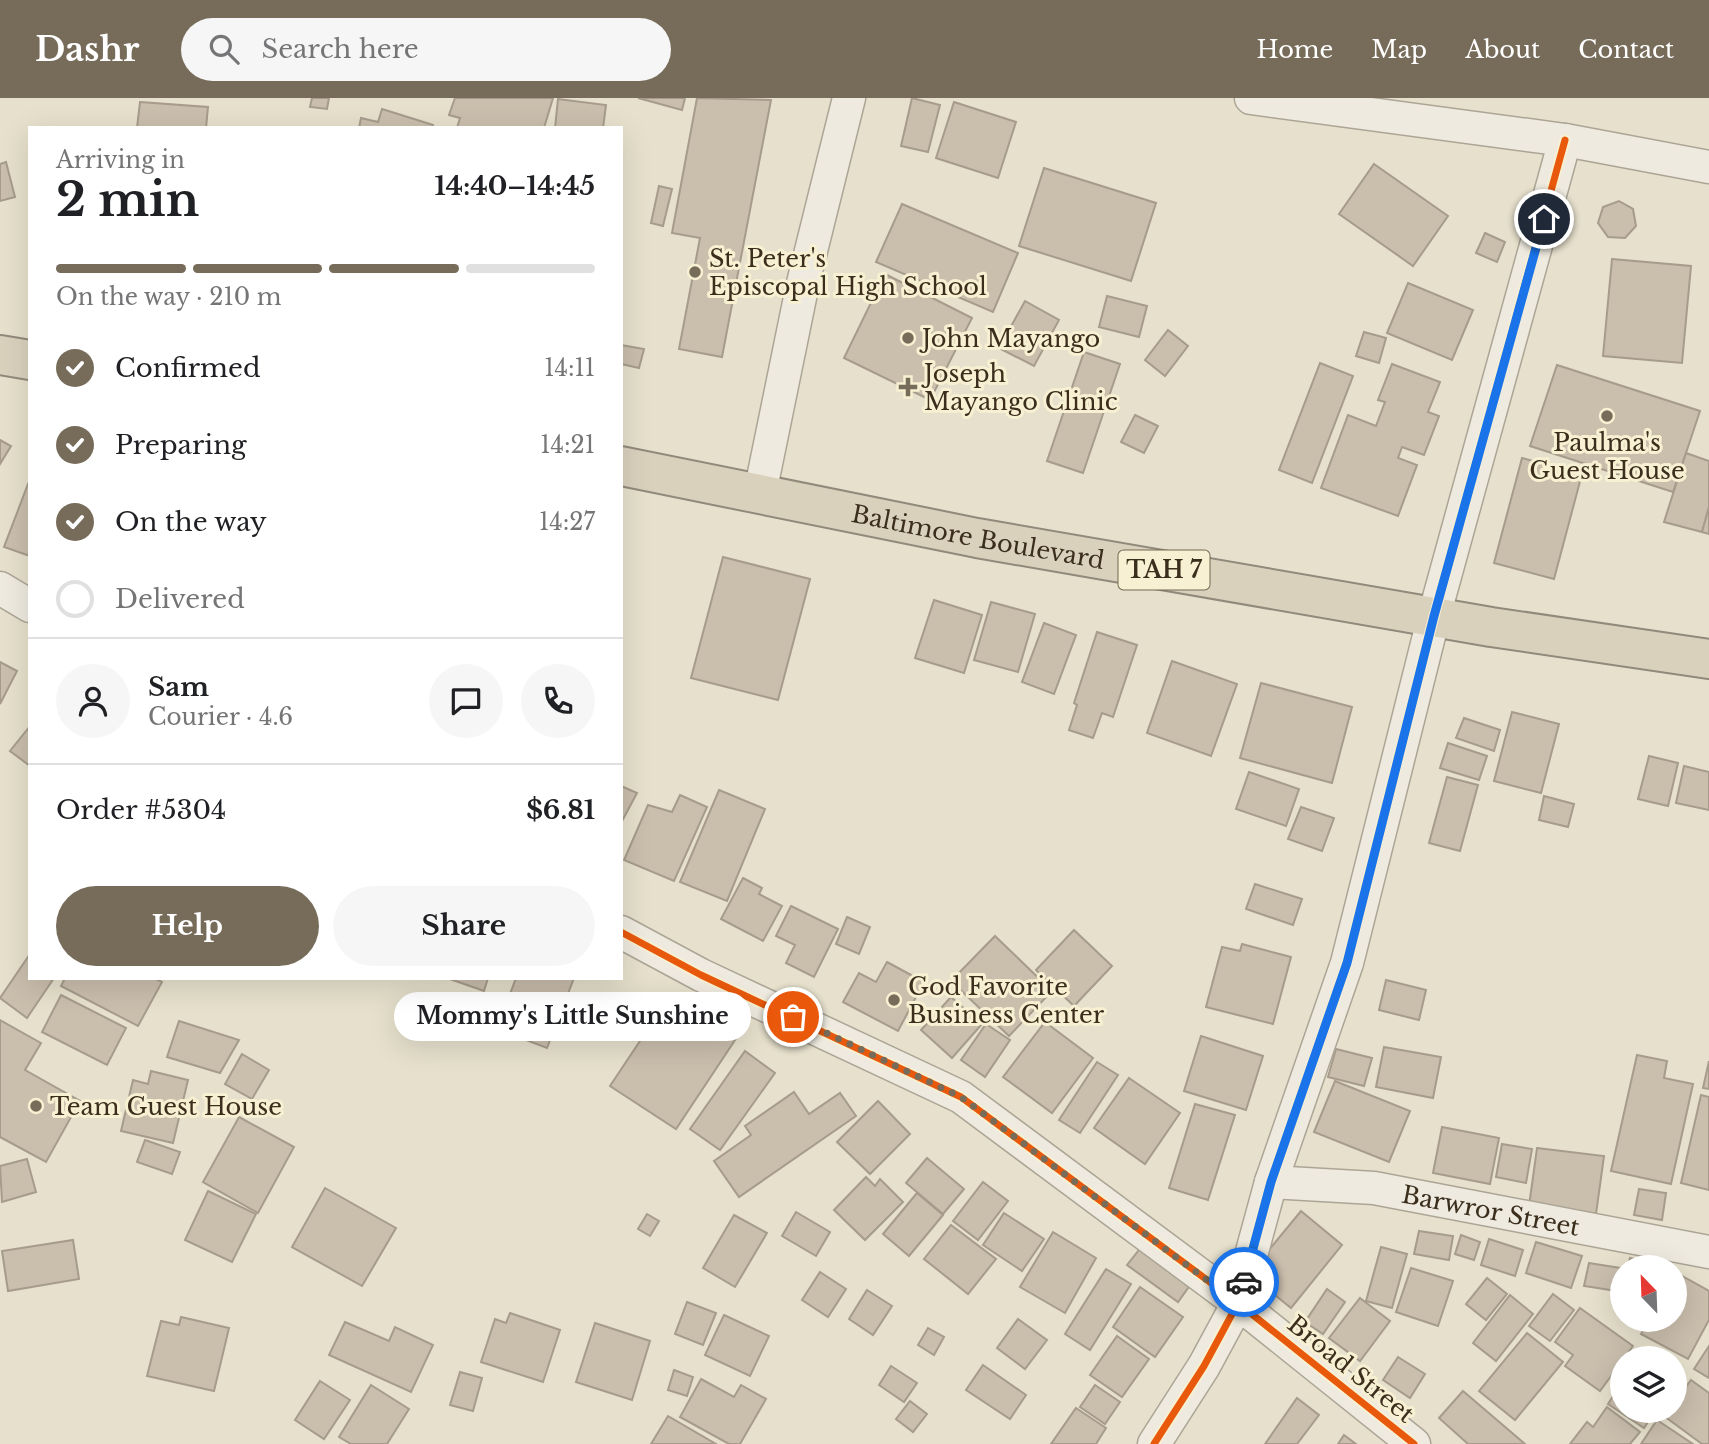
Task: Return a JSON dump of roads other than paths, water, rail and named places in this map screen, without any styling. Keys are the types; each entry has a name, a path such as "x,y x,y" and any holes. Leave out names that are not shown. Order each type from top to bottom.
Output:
{"highway":[{"path":"0,355 28,360"},
{"name":"Baltimore Boulevard","path":"623,467 760,492 977,538 1434,616 1709,659"}],"street":[{"path":"760,492 803,283 849,98"},
{"path":"1251,98 1565,140 1709,167"},
{"path":"1154,1444 1204,1366 1238,1303 1271,1182 1347,963 1434,616 1565,140"},
{"path":"0,588 28,605"},
{"name":"Broad Street","path":"623,933 701,975 961,1097 1238,1303 1415,1444"},
{"name":"Barwror Street","path":"1271,1182 1374,1188 1709,1252"}],"place":[{"name":"St. Peter's Episcopal High School","path":"695,272"},
{"name":"John Mayango","path":"908,338"},
{"name":"Joseph Mayango Clinic","path":"908,387"},
{"name":"Paulma's Guest House","path":"1607,416"},
{"name":"God Favorite Business Center","path":"894,1000"},
{"name":"Mommy's Little Sunshine","path":"793,1017"},
{"name":"Team Guest House","path":"36,1106"}]}
